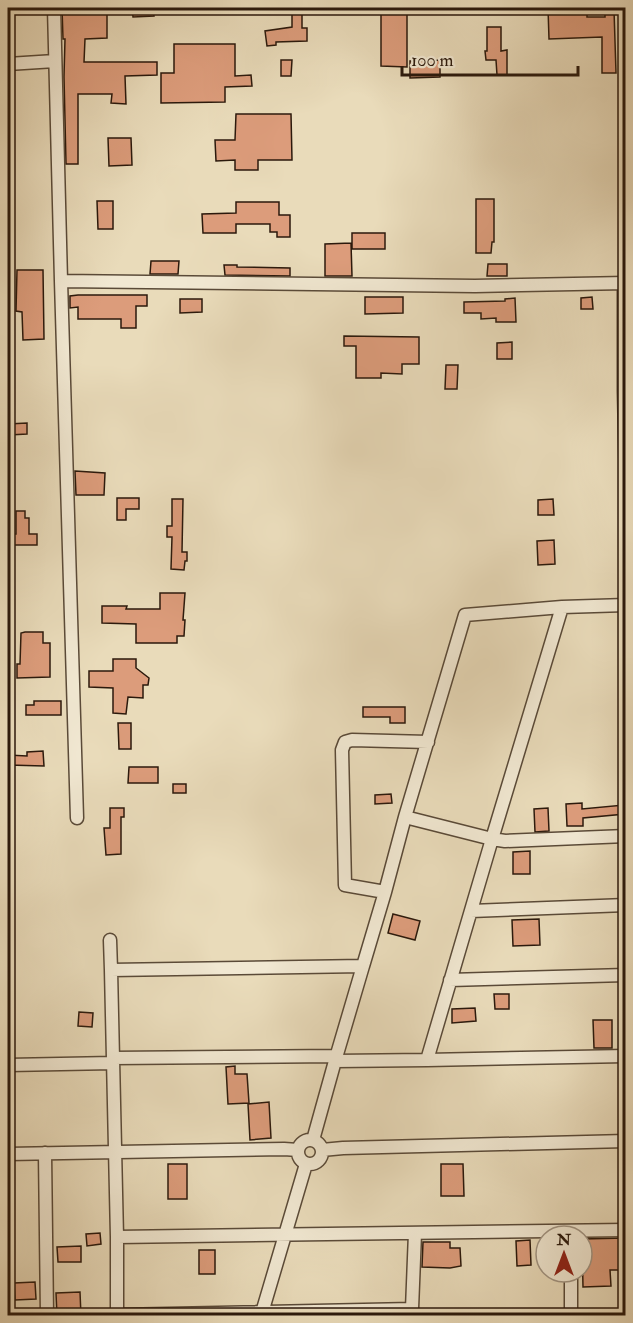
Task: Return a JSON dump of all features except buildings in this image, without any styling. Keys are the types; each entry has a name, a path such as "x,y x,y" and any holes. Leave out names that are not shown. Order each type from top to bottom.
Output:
{"street":[{"path":"54,8 77,818"},
{"path":"8,64 56,61"},
{"path":"61,281 475,286 625,283 626,481"},
{"path":"313,1140 465,615 626,604"},
{"path":"427,1060 562,607"},
{"path":"385,892 345,885 342,750 345,742 352,740 428,742"},
{"path":"405,817 492,839 626,836"},
{"path":"471,911 626,905"},
{"path":"110,940 117,1315 412,1312 415,1233"},
{"path":"111,970 363,966"},
{"path":"450,980 626,975"},
{"path":"8,1065 113,1060 336,1058 427,1060 626,1056"},
{"path":"306,1140 313,1140 320,1145 322,1156 312,1165 301,1161 298,1150 306,1140"},
{"path":"322,1150 626,1141"},
{"path":"8,1154 298,1150"},
{"path":"45,1153 47,1316"},
{"path":"262,1313 306,1164"},
{"path":"594,1232 626,1230"},
{"path":"117,1237 534,1233"},
{"path":"571,1284 571,1316"}]}
